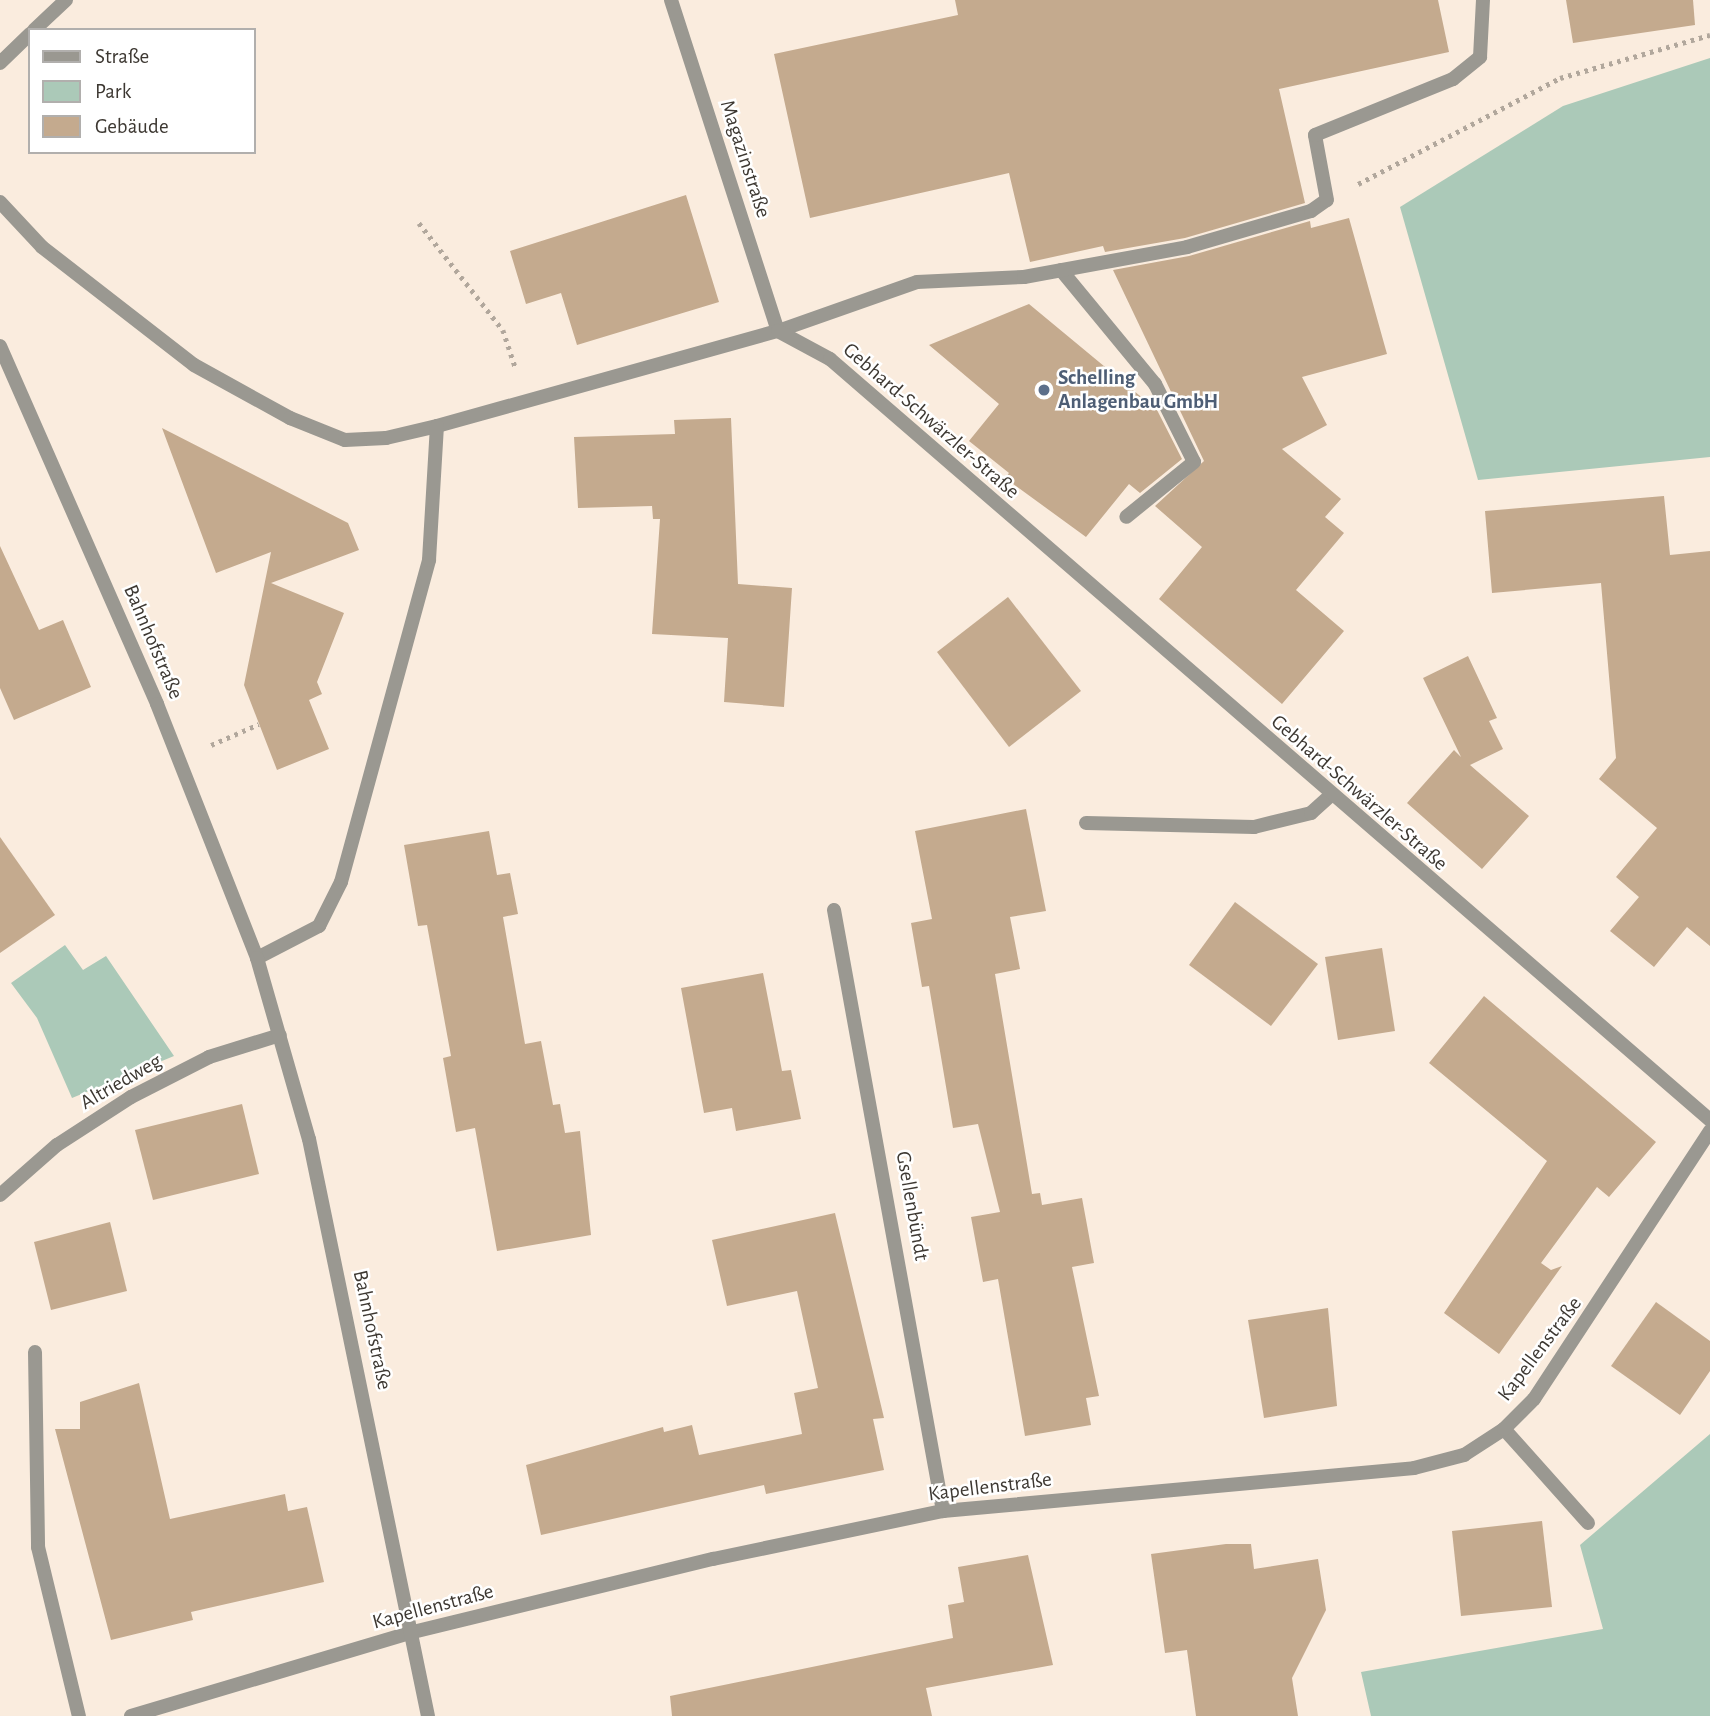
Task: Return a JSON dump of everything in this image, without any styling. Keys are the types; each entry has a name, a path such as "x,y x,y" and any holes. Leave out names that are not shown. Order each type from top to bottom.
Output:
{"street":[{"path":"36,28 66,0"},
{"name":"Magazinstraße","path":"671,0 778,331"},
{"path":"0,202 42,247 111,304 194,365 289,418 345,440 386,438 778,331 917,282 1061,270 1187,247 1311,211 1326,200 1315,135 1453,79 1480,57 1483,0"},
{"path":"0,63 28,36"},
{"path":"1061,270 1155,384 1194,462 1126,517"},
{"name":"Gebhard-Schwärzler-Straße","path":"778,331 830,359 1330,796 1710,1120"},
{"name":"Bahnhofstraße","path":"0,346 147,679 257,958 309,1139 413,1632 428,1716"},
{"path":"257,958 319,926 341,882 429,560 437,426"},
{"path":"1086,822 1254,827 1311,813 1330,796"},
{"name":"Gsellenbündt","path":"834,910 943,1511"},
{"name":"Altriedweg","path":"0,1195 57,1145 131,1097 209,1057 280,1035"},
{"name":"Kapellenstraße","path":"131,1716 413,1632 943,1511 1414,1468 1464,1455 1504,1429 1573,1346 1710,1131"},
{"path":"35,1352 38,1547 79,1716"},
{"path":"1504,1429 1588,1523"}],"path":[{"path":"1326,200 1560,78 1710,35"},
{"path":"419,223 503,330 516,369"},
{"path":"207,747 259,724"}],"green space":[{"path":"1710,58 1710,457 1478,480 1400,207 1563,106"},
{"path":"65,945 83,970 106,956 174,1056 72,1098 37,1018 11,983"},
{"path":"1710,1434 1710,1716 1371,1716 1361,1672 1603,1629 1580,1545"}],"building":[{"path":"955,0 1438,0 1449,52 1279,89 1305,203 1185,238 1105,252 1103,246 1030,262 1009,173 810,218 774,54 958,15"},
{"path":"1566,0 1693,0 1695,25 1573,43"},
{"path":"686,195 719,302 577,345 561,293 526,304 510,251"},
{"path":"1349,218 1387,354 1302,377 1327,425 1282,449 1341,499 1325,517 1344,533 1296,590 1344,631 1282,704 1159,599 1202,547 1155,506 1204,461 1113,270 1189,256 1310,221 1311,228"},
{"path":"1029,304 1157,410 1182,459 1140,493 1129,484 1086,537 1005,478 1009,473 969,441 999,404 929,345"},
{"path":"731,418 738,584 792,588 784,707 724,702 728,638 652,634 660,519 653,519 652,506 578,508 574,437 675,434 674,420"},
{"path":"162,428 348,523 359,550 271,583 344,613 317,682 322,694 309,700 329,749 277,770 244,685 271,552 216,573"},
{"path":"1664,496 1670,555 1710,551 1710,946 1687,927 1654,967 1610,931 1639,897 1616,877 1657,828 1599,779 1616,758 1601,583 1492,593 1485,511"},
{"path":"0,546 39,630 63,620 91,687 14,720 0,688"},
{"path":"1008,597 1081,691 1009,747 937,652"},
{"path":"1468,656 1497,718 1489,721 1503,749 1470,765 1529,816 1482,869 1407,803 1454,750 1461,757 1423,678"},
{"path":"1026,809 1046,911 1010,917 1020,969 995,974 1032,1194 1040,1193 1042,1205 1082,1198 1094,1263 1072,1267 1099,1396 1086,1398 1091,1425 1025,1436 998,1279 983,1282 971,1217 1000,1212 978,1124 953,1128 929,986 922,987 911,923 932,919 915,831"},
{"path":"489,831 497,875 510,873 518,914 503,917 525,1044 541,1041 553,1105 560,1104 565,1133 580,1131 591,1235 497,1251 475,1128 456,1132 443,1058 451,1056 427,925 418,926 404,845"},
{"path":"0,837 55,915 0,953"},
{"path":"1235,902 1318,964 1271,1026 1189,965"},
{"path":"1382,948 1395,1031 1338,1040 1325,957"},
{"path":"763,973 782,1071 791,1070 801,1119 736,1131 732,1108 704,1113 681,988"},
{"path":"1484,996 1656,1142 1609,1197 1597,1187 1541,1263 1551,1270 1562,1266 1499,1354 1444,1313 1547,1161 1429,1063"},
{"path":"242,1104 259,1174 153,1200 135,1130"},
{"path":"835,1213 884,1418 873,1419 884,1470 766,1494 764,1485 541,1535 526,1465 663,1427 664,1432 692,1425 699,1455 802,1434 794,1393 818,1388 797,1291 727,1306 712,1240"},
{"path":"110,1222 127,1291 51,1310 34,1242"},
{"path":"1656,1302 1710,1341 1710,1371 1680,1415 1611,1366"},
{"path":"1328,1308 1337,1406 1264,1418 1248,1320"},
{"path":"139,1383 170,1519 285,1494 288,1511 307,1507 324,1582 191,1612 193,1620 111,1640 55,1429 80,1429 80,1402"},
{"path":"1542,1521 1552,1607 1461,1616 1452,1531"},
{"path":"1226,1544 1251,1544 1254,1569 1318,1559 1326,1610 1292,1678 1298,1716 1196,1716 1187,1650 1165,1653 1151,1554"},
{"path":"1028,1555 1053,1665 926,1688 932,1716 672,1716 670,1696 953,1638 948,1605 964,1602 958,1567"}],"place":[{"name":"Schelling Anlagenbau GmbH","path":"1044,390"}]}
